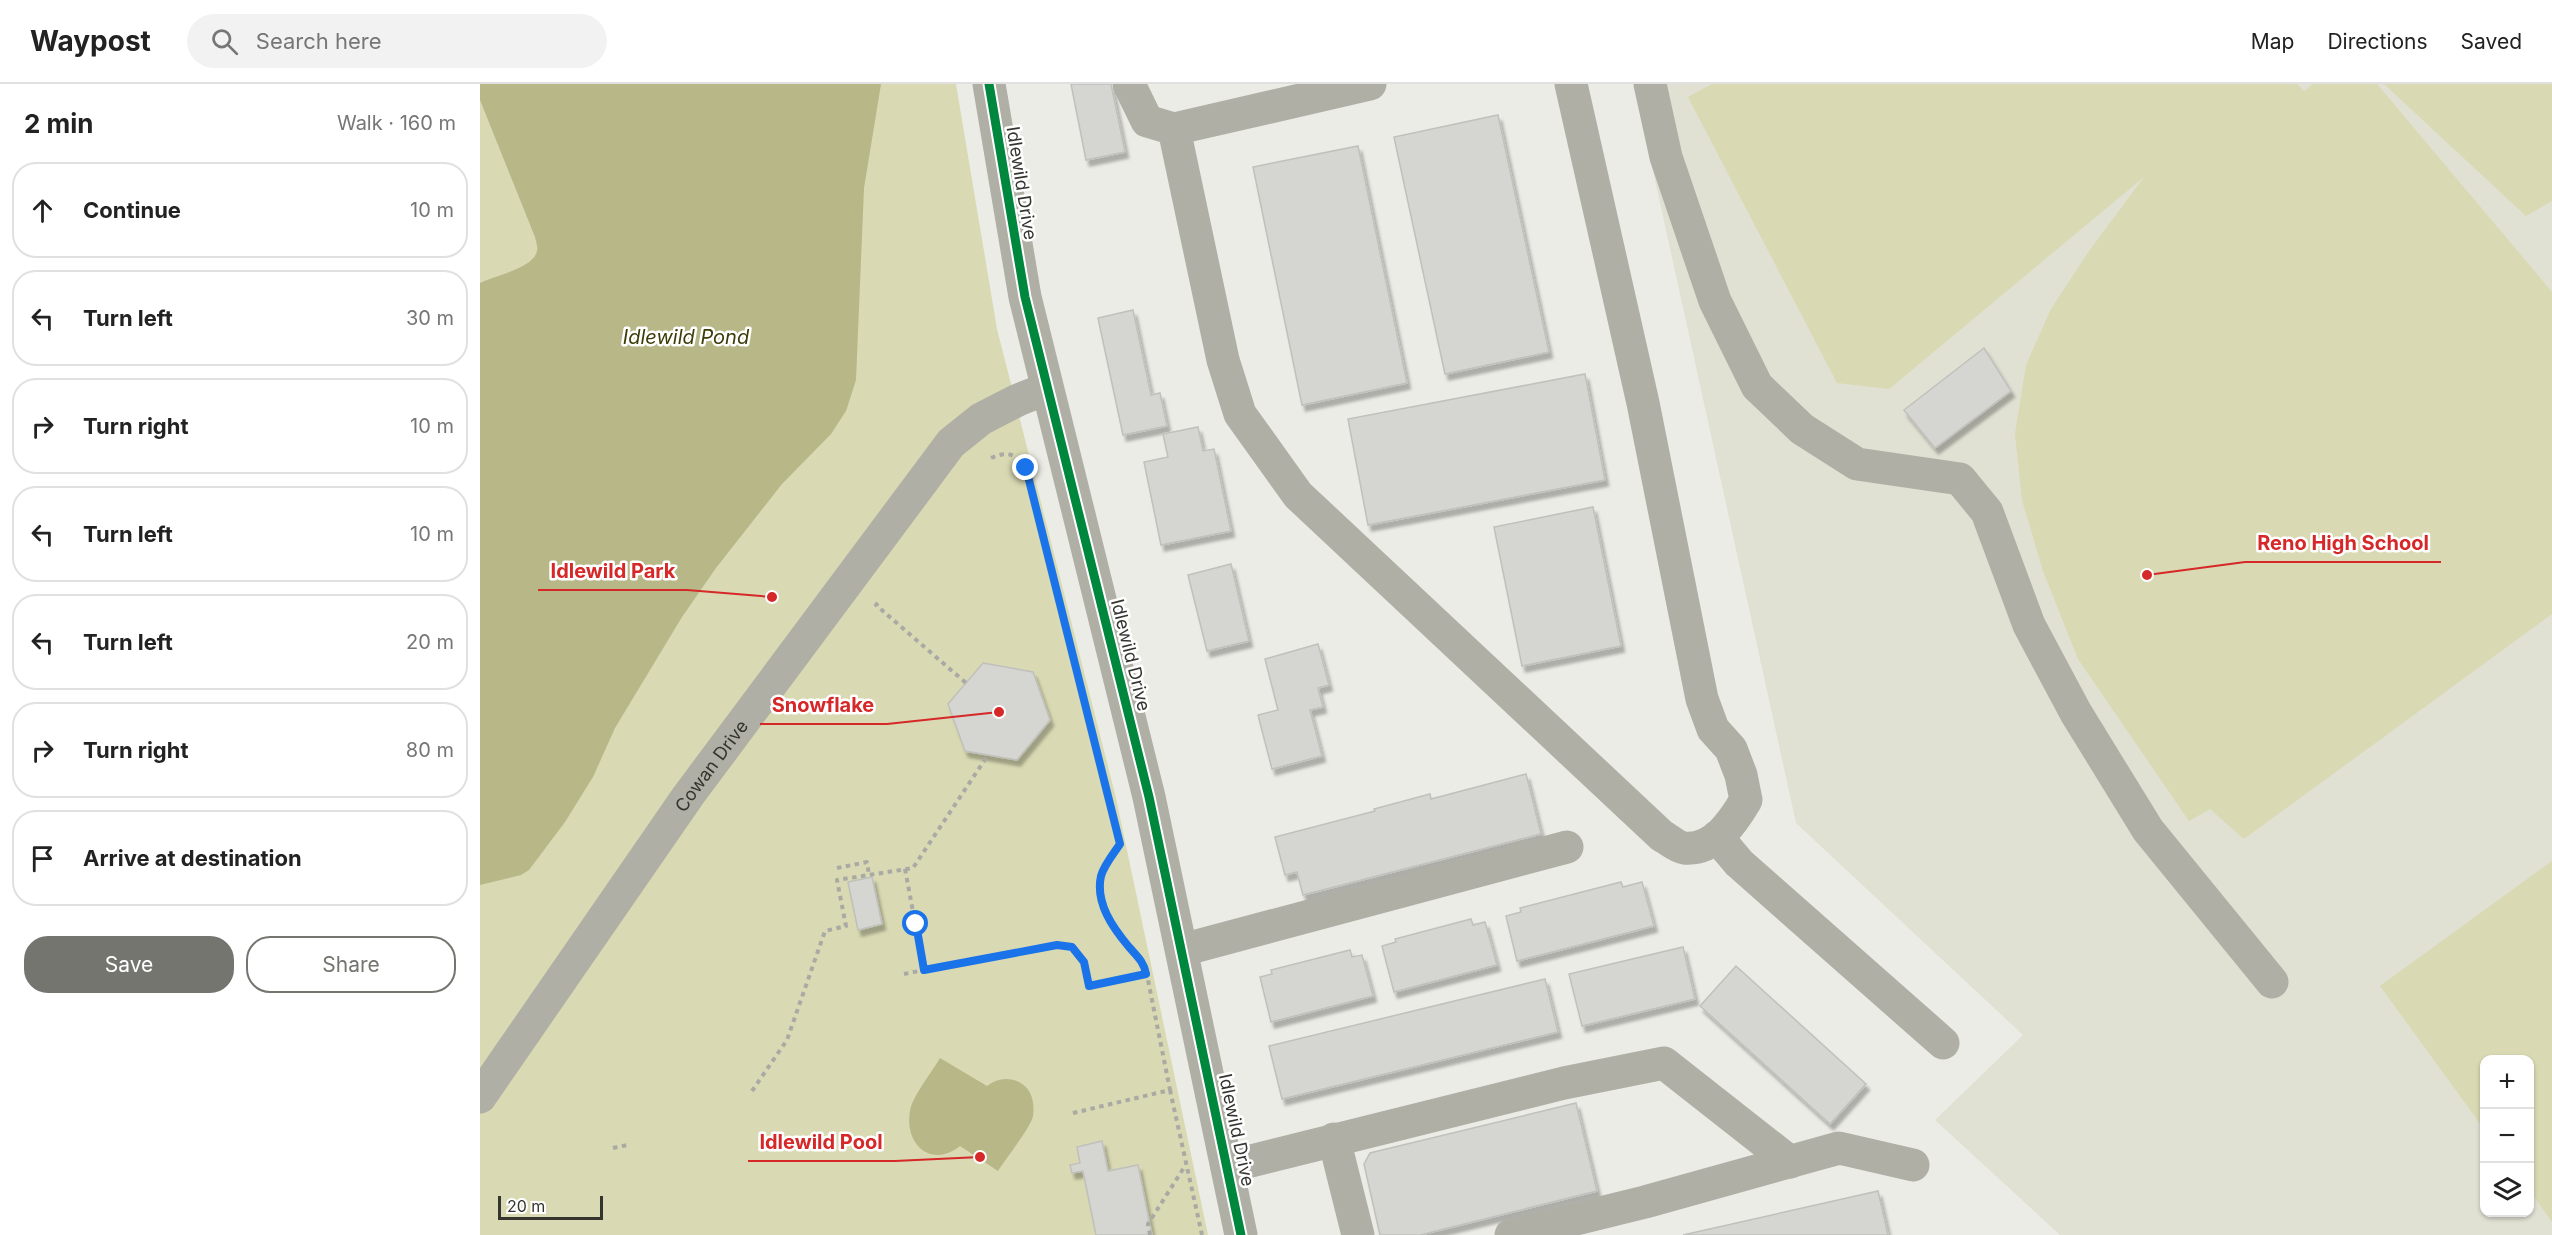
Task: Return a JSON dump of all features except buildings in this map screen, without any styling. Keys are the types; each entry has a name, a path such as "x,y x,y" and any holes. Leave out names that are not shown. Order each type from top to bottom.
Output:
{"street":[{"name":"Idlewild Drive","path":"989,84 1013,235 1046,389 1149,797 1241,1235"},
{"path":"1129,84 1147,121 1174,129 1366,84"},
{"path":"1174,129 1222,360 1240,414 1298,495 1662,836 1683,848 1710,843 1732,824 1746,800 1741,775 1731,749 1713,729 1702,699 1642,403 1571,84"},
{"path":"1650,84 1666,157 1716,302 1757,386 1802,429 1857,464 1960,479 1987,512 2029,625 2076,713 2148,830 2272,982"},
{"name":"Cowan Drive","path":"480,1097 688,796 951,443 981,419 1046,389"},
{"path":"1717,837 1738,863 1943,1043"},
{"path":"1182,950 1567,847"},
{"path":"1227,1167 1564,1083 1664,1064 1790,1162"},
{"path":"1335,1139 1358,1235"},
{"path":"1511,1235 1645,1202 1839,1148 1913,1165"}],"path":[{"path":"987,460 1006,453 1019,457 1026,468 1120,844 1101,874 1100,892 1105,910 1116,931 1145,965 1185,1165 1202,1235"},
{"path":"883,596 876,605 966,683"},
{"path":"752,1091 787,1040 825,931 846,926 837,880 913,868 988,755"},
{"path":"837,868 867,862 869,875"},
{"path":"905,869 924,970"},
{"path":"904,974 1057,945 1072,947 1084,962 1089,986 1146,974"},
{"path":"1070,1114 1170,1090"},
{"path":"613,1148 627,1145"},
{"path":"1150,1235 1148,1224 1185,1165"}],"shaded area":[{"path":"480,84 956,84 997,329 1116,798 1208,1235 480,1235"},
{"path":"1634,84 2552,84 2552,1235 2060,1235 1935,1120 2023,1035 1796,823"},
{"path":"1712,84 2297,84 2304,91 2313,84 2377,84 2552,292 2552,614 2244,839 2210,809 2189,821 2078,659 2043,571 2022,500 2015,434 2026,365 2051,309 2089,251 2144,177 1889,389 1837,383 1688,97"},
{"path":"2384,84 2552,84 2552,201 2526,216"},
{"path":"2552,861 2552,1222 2534,1197 2534,1055 2480,1055 2480,1124 2380,986"}],"water":[{"name":"Idlewild Pond","path":"480,84 881,84 864,188 856,380 846,411 831,434 782,484 716,568 682,617 615,728 593,777 565,822 529,870 521,875 480,885 480,283 521,267 534,257 537,248 535,237 480,100"},
{"path":"940,1058 987,1086 1001,1079 1009,1079 1022,1084 1029,1091 1033,1100 1033,1116 998,1171 960,1146 939,1155 930,1154 922,1150 911,1134 909,1123 912,1105"}],"cycle path":[{"path":"989,84 1025,297 1149,797 1241,1235"}],"place":[{"name":"Reno High School","path":"2147,575"},
{"name":"Idlewild Park","path":"772,597"},
{"name":"Snowflake","path":"999,712"},
{"name":"Idlewild Pool","path":"980,1157"}],"route":[{"path":"916,924 924,970 1057,945 1072,947 1084,962 1089,986 1146,974 1145,965 1116,931 1105,910 1100,892 1101,874 1120,844 1026,468"}]}
